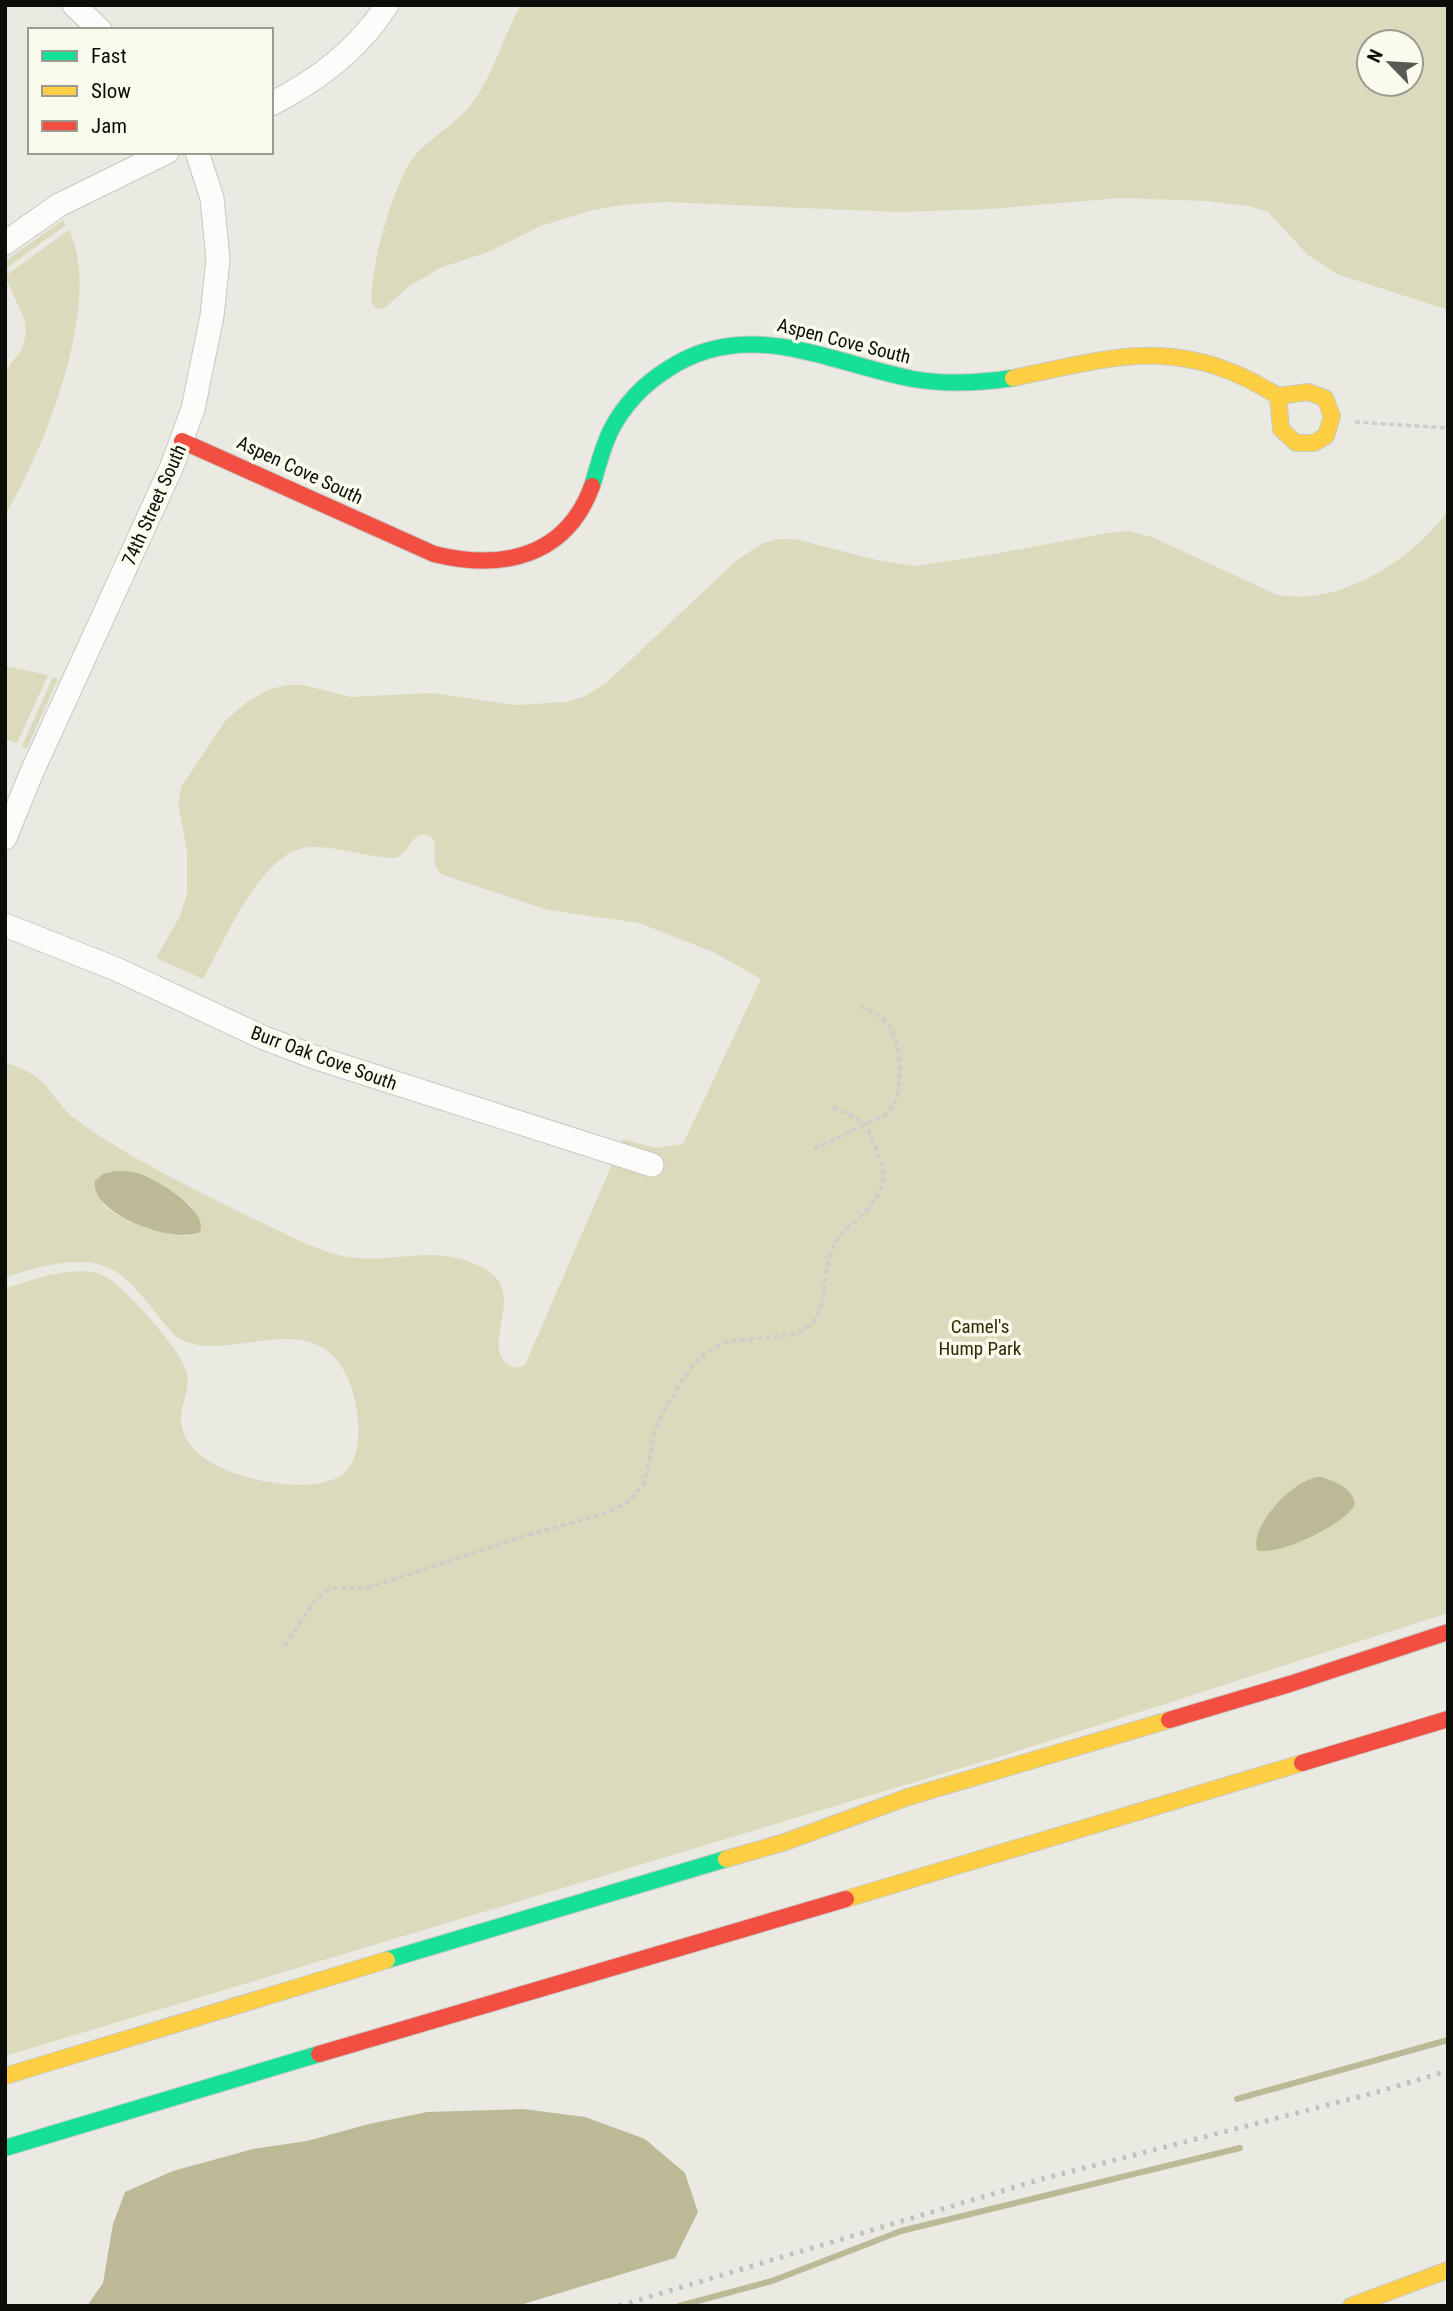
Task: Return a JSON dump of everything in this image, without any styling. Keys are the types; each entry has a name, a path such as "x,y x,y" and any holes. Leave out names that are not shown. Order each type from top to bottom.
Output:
{"main road":[{"name":"Aspen Cove South","path":"183,442 434,555 463,562 489,564 523,557 558,535 583,505 608,436 623,410 635,396 684,359 722,347 752,343 777,345 905,378 961,384 1002,381 1105,358 1171,356 1231,369 1279,396"},
{"path":"1308,392 1323,397 1329,405 1332,421 1328,433 1318,442 1309,445 1294,443 1281,429 1279,396 1308,392"},
{"path":"5,2076 785,1842 908,1797 1290,1684 1448,1632"},
{"path":"5,2148 1448,1719"},
{"path":"1351,2306 1448,2270"}],"street":[{"path":"74,5 98,28"},
{"path":"273,103 316,78 345,55 363,37 387,5"},
{"path":"5,243 59,205 163,154"},
{"name":"74th Street South","path":"5,838 31,774 183,442 196,397 208,339 218,259 212,198 198,154"},
{"name":"Burr Oak Cove South","path":"5,925 116,969 262,1037 314,1057 652,1165"}],"path":[{"path":"1332,421 1448,428"},
{"path":"814,1149 885,1115 894,1106 898,1086 897,1041 888,1025 876,1013 858,1006"},
{"path":"285,1646 313,1603 328,1590 370,1587 521,1537 603,1514 631,1499 648,1474 660,1418 696,1362 708,1351 726,1342 795,1334 808,1326 818,1315 822,1305 833,1247 846,1228 871,1205 882,1185 883,1164 866,1125 832,1107"}],"green space":[{"path":"521,5 1448,5 1448,310 1337,274 1308,255 1268,212 1249,206 1205,201 1120,198 990,209 898,212 665,202 621,205 589,211 541,226 488,252 440,268 408,287 385,308 377,309 372,304 374,270 392,202 409,164 418,152 461,116 487,79"},
{"path":"63,220 66,225 5,269 5,261"},
{"path":"69,230 78,260 79,295 65,375 36,454 5,515 5,372 22,349 26,334 25,321 5,276"},
{"name":"Camel's Hump Park","path":"1448,510 1448,1613 1021,1750 5,2056 5,1288 43,1277 84,1271 97,1273 117,1285 164,1335 186,1370 188,1384 181,1422 186,1439 198,1453 235,1473 257,1480 298,1485 330,1481 342,1475 354,1459 358,1426 350,1383 335,1357 315,1344 293,1339 219,1346 196,1344 175,1336 121,1275 94,1263 49,1265 5,1277 5,1062 38,1078 72,1117 120,1149 308,1245 342,1256 361,1258 433,1255 451,1257 488,1271 499,1282 503,1294 499,1349 503,1360 514,1368 525,1365 623,1139 655,1148 683,1144 761,979 713,952 639,923 548,910 443,875 436,868 434,840 422,835 396,858 322,847 293,851 276,863 246,900 203,979 156,958 180,916 187,894 187,850 178,804 181,787 226,720 247,702 268,690 286,685 303,685 351,697 432,693 516,705 566,702 583,697 605,684 737,560 763,543 779,539 795,539 877,560 915,566 1130,531 1152,537 1275,594 1299,597 1348,587 1372,576 1416,546","holes":["138,1173 193,1207 194,1235 161,1232 122,1218 105,1206 94,1186 98,1177"]},
{"path":"5,666 48,675 17,743 5,739"},
{"path":"53,677 58,679 27,748 22,746"}],"shaded area":[{"path":"115,1171 145,1176 179,1196 197,1215 201,1224 200,1232 188,1235 154,1230 136,1224 105,1205 97,1193 95,1181 103,1174"},
{"path":"1321,1477 1337,1483 1350,1493 1355,1503 1350,1511 1326,1529 1294,1544 1279,1549 1257,1550 1256,1540 1260,1528 1277,1504 1299,1485"},
{"path":"523,2109 585,2117 645,2139 685,2173 698,2212 675,2258 517,2306 87,2306 103,2283 113,2224 125,2192 173,2171 253,2149 307,2141 369,2124 427,2112"}],"waterway":[{"path":"1237,2099 1448,2040"},
{"path":"679,2306 772,2281 901,2231 1240,2148"}],"railway":[{"path":"619,2306 1042,2179 1370,2094 1448,2071"}],"traffic: fast":[{"path":"592,486 616,421 643,388 668,369 698,354 728,346 789,348 926,381 963,383 1013,378"},
{"path":"387,1960 726,1859"},
{"path":"5,2148 319,2054"}],"traffic: slow":[{"path":"1013,378 1117,358 1179,358 1210,364 1243,377 1278,396 1281,429 1296,443 1314,443 1326,436 1332,416 1325,398 1308,392 1278,396"},
{"path":"726,1859 785,1842 908,1797 1169,1720"},
{"path":"846,1899 1302,1763"},
{"path":"5,2076 387,1960"},
{"path":"1351,2306 1448,2270"}],"traffic: jam":[{"path":"182,441 434,554 459,559 507,559 529,553 549,543 566,529 581,510 592,486"},
{"path":"1169,1720 1448,1632"},
{"path":"1302,1763 1448,1719"},
{"path":"319,2054 846,1899"}]}
